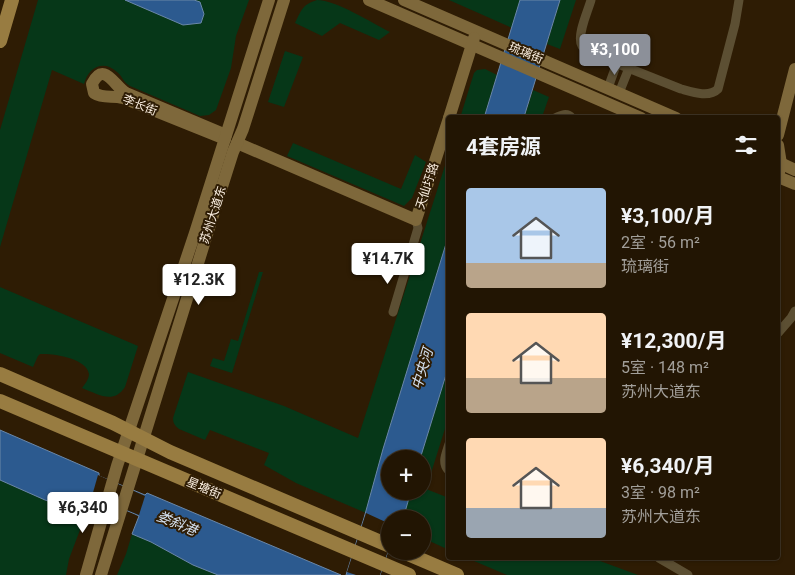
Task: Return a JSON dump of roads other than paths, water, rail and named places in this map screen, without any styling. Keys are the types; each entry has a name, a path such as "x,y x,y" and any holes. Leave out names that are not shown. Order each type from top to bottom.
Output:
{"main road":[{"path":"0,42 12,0"},
{"name":"苏州大道东","path":"86,575 121,453 192,242 269,0"},
{"name":"苏州大道东","path":"101,575 233,152 243,129 284,0"},
{"name":"琉璃街","path":"369,0 634,115"},
{"name":"琉璃街","path":"404,0 669,115"},
{"name":"天仙圩路","path":"450,115 477,31"},
{"path":"780,127 795,69"},
{"name":"李长街","path":"108,75 120,89 225,137 124,98 102,97 94,93 92,84 98,76 108,75"},
{"name":"天仙圩路","path":"416,220 446,127"},
{"path":"238,143 416,220"},
{"path":"780,170 795,170"},
{"path":"780,172 795,184"},
{"name":"星塘街","path":"0,374 129,431 170,452 381,542"},
{"name":"星塘街","path":"0,401 409,575"},
{"path":"423,560 457,575"}],"street":[{"path":"591,0 580,40 582,47 588,52 681,89 707,94 716,91 718,88 735,24 739,0"},
{"path":"613,90 617,63"},
{"path":"613,90 629,68"},
{"name":"天仙圩路","path":"393,312 418,228 416,220"},
{"path":"780,331 795,311"},
{"path":"446,452 444,465 446,467"},
{"path":"662,560 688,575"}],"water":[{"path":"125,0 194,0 200,2 204,14 201,23 183,25"},
{"path":"520,0 560,0 525,115 485,115"},
{"name":"中央河","path":"446,244 446,375 423,450 383,450"},
{"name":"娄斜港","path":"0,430 99,473 99,476 145,495 147,493 341,575 218,575 193,565 132,534 139,516 135,514 92,496 86,514 45,500 0,480"},
{"path":"381,456 381,500 408,500 406,510 381,510 381,560 385,560 380,575 346,575"}]}
